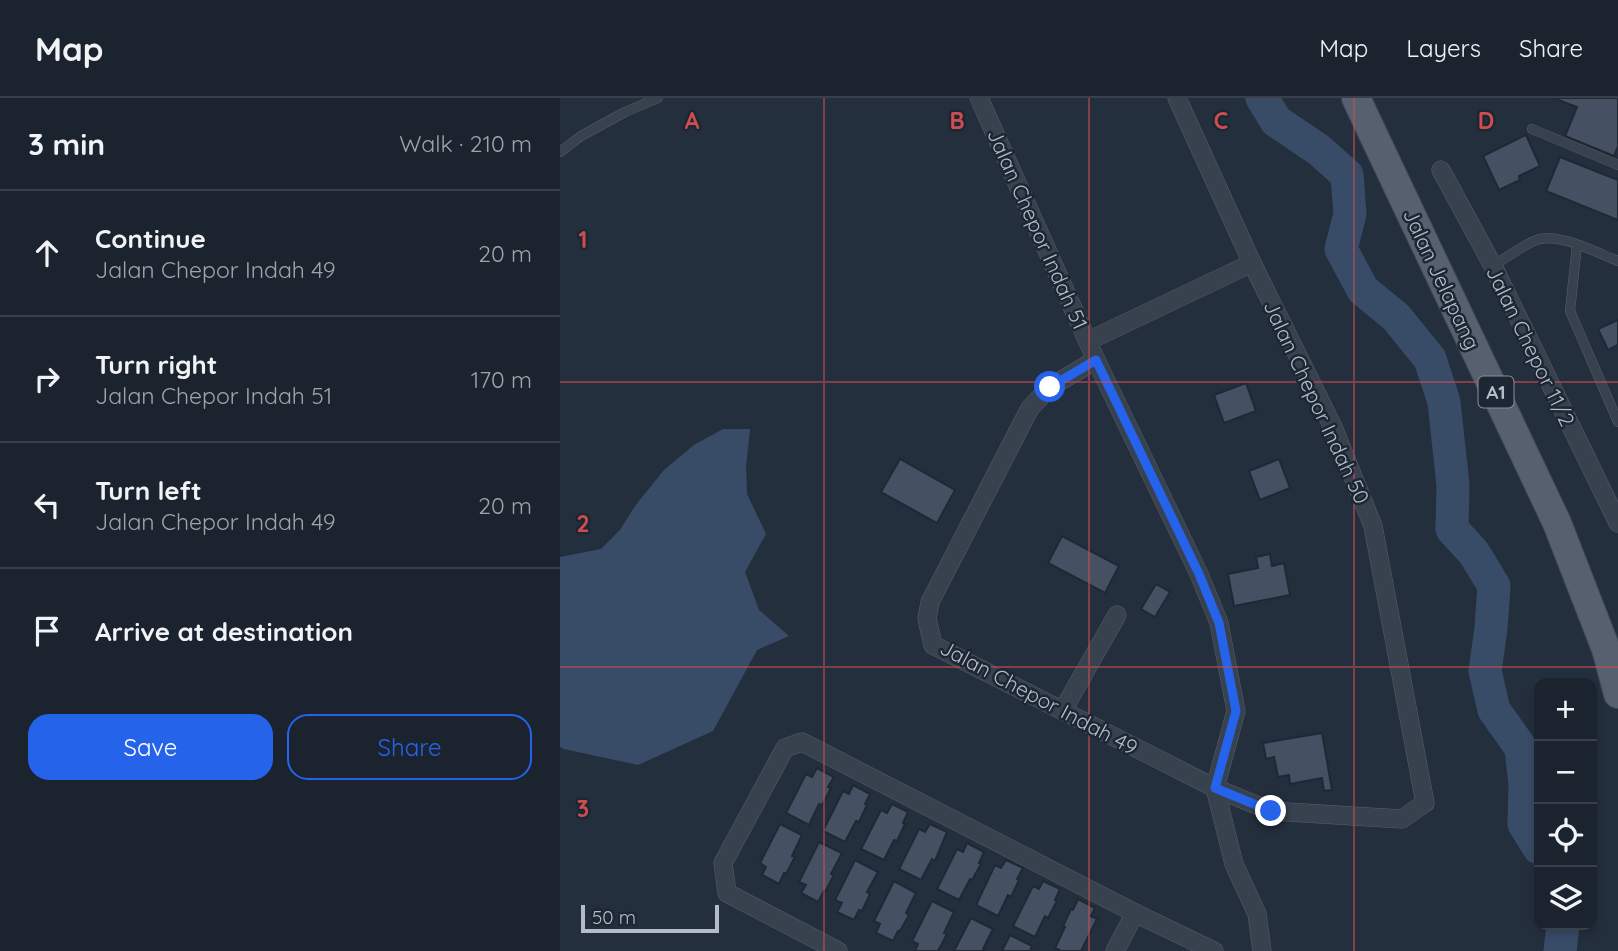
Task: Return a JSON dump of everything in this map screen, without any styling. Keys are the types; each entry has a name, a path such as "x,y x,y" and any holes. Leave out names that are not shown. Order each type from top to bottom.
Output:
{"main road":[{"name":"Jalan Jelapang","path":"1356,98 1557,523 1606,649 1618,694"},
{"name":"Jalan Jelapang","path":"1367,98 1563,514 1618,661"}],"street":[{"name":"Jalan Chepor Indah 51","path":"979,98 1096,360 1199,574 1219,623 1236,711 1215,788 1234,864 1256,914 1262,951"},
{"name":"Jalan Chepor Indah 50","path":"1177,98 1252,263 1333,427 1373,526 1425,803"},
{"name":"Jalan Chepor 11/2","path":"1441,170 1493,266 1616,514"},
{"path":"1088,341 1252,263"},
{"name":"Jalan Chepor Indah 49","path":"1096,360 1050,387 1030,408 930,601 927,619 933,645 1215,788 1271,811 1402,819 1425,803"},
{"path":"1063,710 1117,615"},
{"path":"838,951 727,893 723,863 785,748 802,742 1214,951"},
{"path":"1115,951 1135,913"}],"lane":[{"path":"560,152 581,136 625,112 659,98"},
{"path":"1532,129 1618,165"},
{"path":"1493,266 1539,239 1557,239 1618,261"},
{"path":"1577,245 1570,311 1618,422"}],"water":[{"path":"723,429 750,429 746,467 747,494 766,534 745,572 759,610 789,636 757,650 713,731 638,765 560,747 560,557 601,549 620,530 664,470 694,445"}],"building":[{"path":"1553,98 1618,98 1618,146 1614,156 1565,136 1577,107"},
{"path":"1526,135 1540,166 1499,190 1483,156"},
{"path":"1560,157 1618,180 1618,220 1546,191"},
{"path":"1618,320 1618,345 1608,350 1598,329"},
{"path":"1246,383 1256,411 1224,423 1214,395"},
{"path":"900,459 955,490 937,523 881,492"},
{"path":"1279,459 1290,488 1260,500 1249,471"},
{"path":"1062,536 1119,566 1105,593 1048,563"},
{"path":"1270,554 1272,566 1284,563 1290,595 1234,606 1228,574 1258,568 1256,557"},
{"path":"1156,584 1170,592 1155,617 1141,609"},
{"path":"1322,733 1332,790 1324,791 1322,778 1290,784 1289,775 1278,777 1274,757 1266,759 1263,743"},
{"path":"817,768 834,777 828,787 831,788 822,805 819,804 809,825 786,813 806,774 812,777"},
{"path":"853,785 870,794 859,822 856,821 845,842 823,831 843,791 849,794"},
{"path":"892,804 908,812 897,841 894,840 884,860 861,849 881,810 887,813"},
{"path":"780,824 802,835 792,856 795,857 779,884 762,875 766,867 760,863"},
{"path":"930,824 947,832 935,861 932,859 921,880 899,869 919,829 925,832"},
{"path":"819,842 842,853 831,874 834,875 818,902 801,893 806,885 799,882"},
{"path":"967,843 984,852 979,863 981,864 959,900 937,889 957,849 963,852"},
{"path":"855,860 878,872 867,892 870,894 862,911 859,910 854,920 837,912 842,903 835,900"},
{"path":"1006,860 1023,868 1011,897 1008,895 998,916 976,905 995,865 1001,868"},
{"path":"894,881 916,893 906,913 909,915 893,941 876,933 880,924 874,921"},
{"path":"1043,881 1060,889 1055,900 1057,901 1048,918 1045,916 1035,937 1013,926 1033,886 1039,889"},
{"path":"1078,899 1095,908 1091,916 1097,919 1081,951 1061,951 1055,948 1065,927 1063,926"},
{"path":"932,901 954,912 944,933 947,934 938,951 915,951 918,944 912,941"},
{"path":"971,918 993,929 983,949 986,951 954,951"},
{"path":"1010,935 1032,946 1030,951 1002,951"}],"waterway":[{"path":"1262,98 1276,121 1319,150 1347,175 1350,214 1341,249 1363,290 1396,317 1430,359 1444,402 1453,485 1452,529 1474,553 1494,586 1485,671 1494,710 1521,748 1525,784 1524,824 1534,840"},
{"path":"1560,951 1562,930"}],"route":[{"path":"1050,387 1096,360 1199,574 1219,623 1236,711 1215,788 1271,811"}]}
